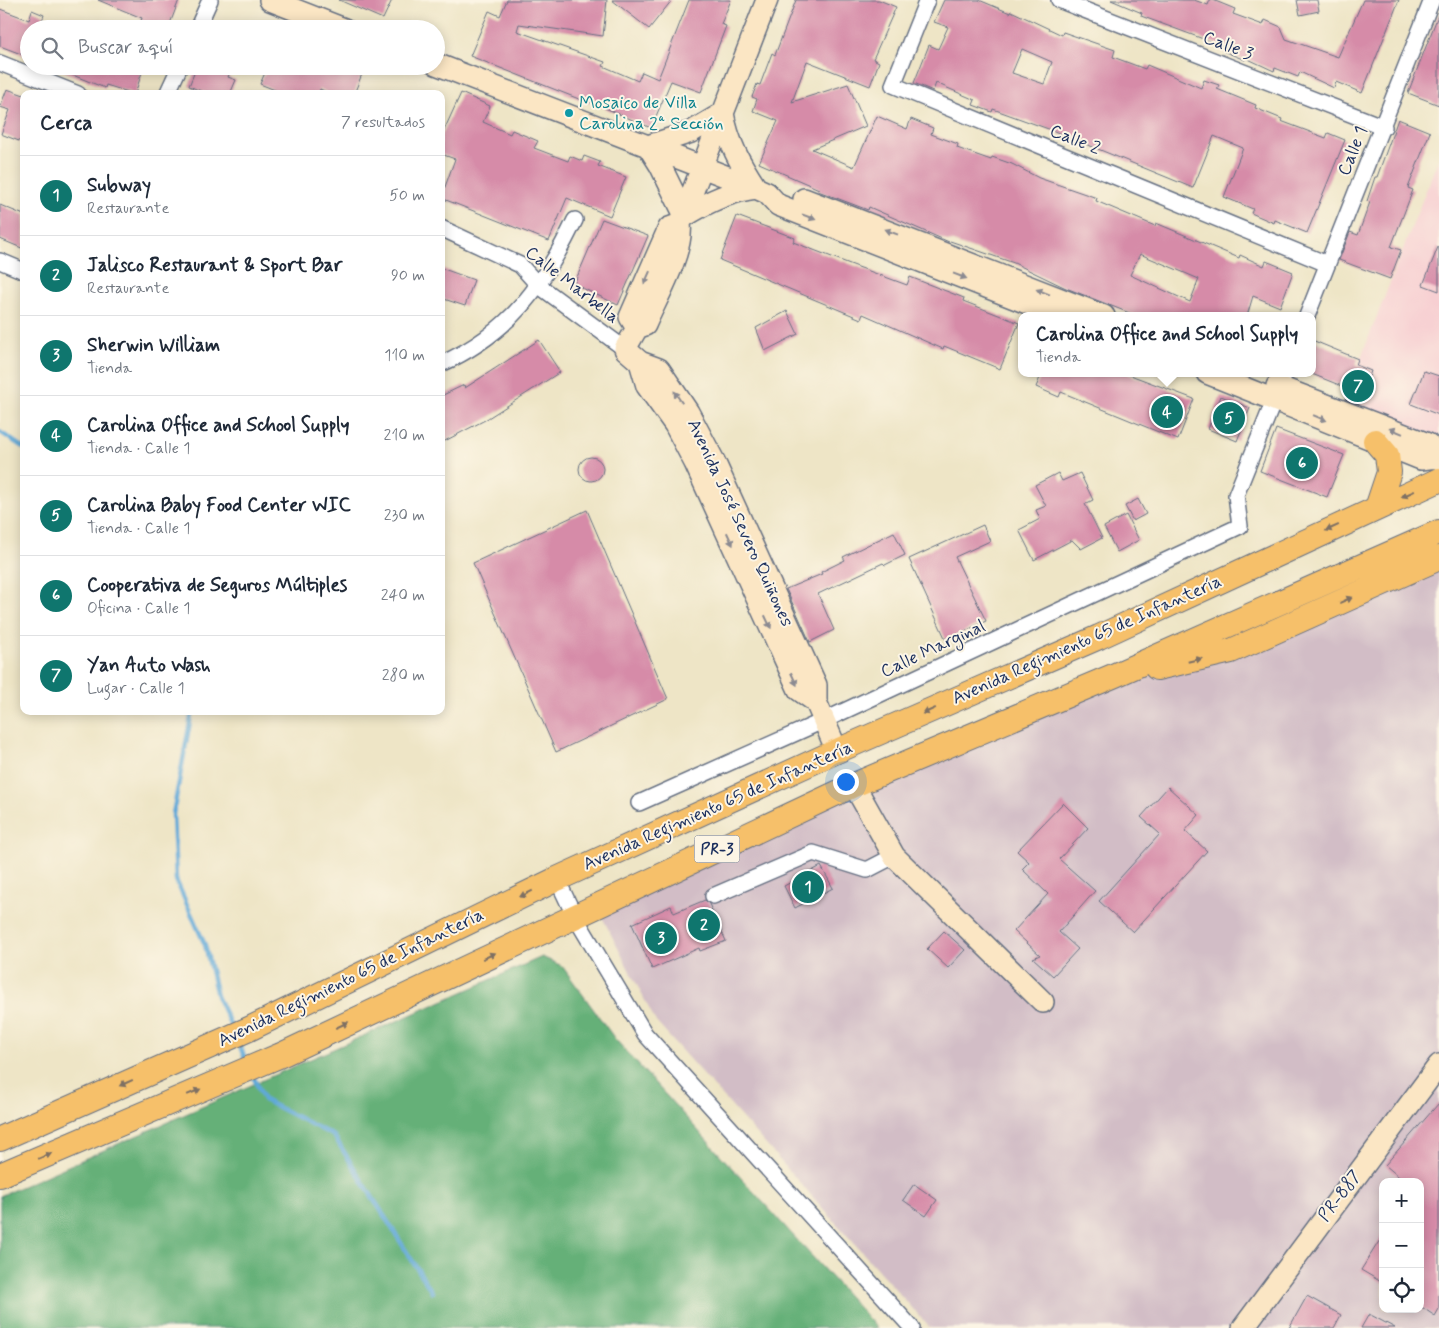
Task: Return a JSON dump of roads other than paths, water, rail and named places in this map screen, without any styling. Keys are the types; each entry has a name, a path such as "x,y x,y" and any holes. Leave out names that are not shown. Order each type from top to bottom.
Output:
{"main road":[{"path":"1375,441 1388,455 1389,472 1377,508"},
{"name":"Avenida Regimiento 65 de Infantería","path":"0,1139 249,1029 557,879 837,751 1099,637 1377,508 1438,465"},
{"name":"Avenida Regimiento 65 de Infantería","path":"0,1175 281,1055 574,915 854,785 1113,676 1439,532"},
{"path":"1113,676 1231,651 1439,558"}],"street":[{"path":"201,20 210,0"},
{"path":"270,0 321,20"},
{"path":"682,220 768,0"},
{"name":"Calle 2","path":"927,0 893,85 1327,264"},
{"name":"Calle 3","path":"1059,0 1384,127"},
{"name":"Calle 1","path":"1309,312 1384,127 1432,0"},
{"path":"0,63 20,71"},
{"path":"445,67 762,191"},
{"path":"30,75 68,90"},
{"path":"169,90 176,75"},
{"path":"648,146 691,132 723,113"},
{"path":"723,113 727,135 736,158 762,191 778,205 1050,312"},
{"path":"648,146 664,173 682,220"},
{"path":"632,356 637,328 630,317 666,255 669,228 706,203 742,190 783,192 1094,312"},
{"path":"445,362 466,353 511,319 557,258 575,220"},
{"name":"Calle Marbella","path":"445,230 520,265 538,285 632,356"},
{"path":"0,261 20,269"},
{"name":"Avenida José Severo Quiñones","path":"632,356 647,386 718,491 788,645 816,685 820,711 837,751"},
{"path":"1228,377 1279,387 1375,441 1438,465"},
{"path":"1255,377 1428,444 1438,465"},
{"name":"Calle Marginal","path":"639,803 820,711 1240,526 1236,495 1279,387"},
{"path":"854,785 894,856 1043,1002"},
{"path":"713,896 813,853 867,870 894,856"},
{"path":"557,879 574,915 645,1034 912,1328"},
{"name":"PR-887","path":"1243,1328 1439,1065"}],"waterway":[{"path":"0,432 20,445"},
{"path":"191,715 173,814 176,880 205,945 217,996 232,1028"},
{"path":"238,1042 247,1063"},
{"path":"252,1074 264,1100 334,1136 432,1292"}],"place":[{"name":"Mosaico de Villa Carolina 2ª Sección","path":"569,113"},
{"name":"Yan Auto Wash","path":"1358,386"},
{"name":"Carolina Office and School Supply","path":"1167,412"},
{"name":"Carolina Baby Food Center WIC","path":"1229,418"},
{"name":"Cooperativa de Seguros Múltiples","path":"1302,463"},
{"name":"Subway","path":"808,887"},
{"name":"Jalisco Restaurant & Sport Bar","path":"704,925"},
{"name":"Sherwin William","path":"661,938"}]}
